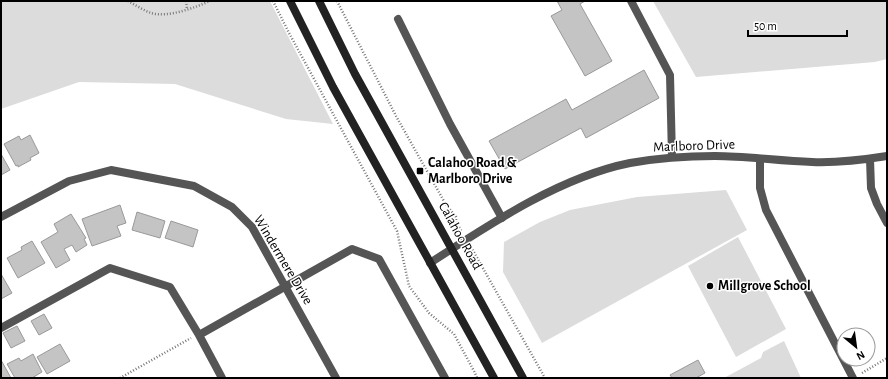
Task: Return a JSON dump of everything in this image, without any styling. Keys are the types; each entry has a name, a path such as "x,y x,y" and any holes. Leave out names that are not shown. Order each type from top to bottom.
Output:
{"main road":[{"path":"290,1 333,87 494,378"},
{"name":"Calahoo Road","path":"319,1 355,74 523,378"}],"street":[{"path":"631,1 670,75 672,157"},
{"path":"398,20 450,124 502,218"},
{"name":"Marlboro Drive","path":"430,263 502,218 568,184 630,163 672,157 716,156 813,162 847,161 887,156"},
{"path":"760,159 760,188 766,210 856,376"},
{"path":"870,159 871,188 877,204 887,222"},
{"name":"Windermere Drive","path":"1,218 69,181 111,170 194,186 232,207 252,227 336,378"},
{"path":"199,335 352,249 379,259 446,378"},
{"path":"1,328 110,268 170,287 199,335 222,378"}],"path":[{"path":"128,1 152,13 169,13 187,9 210,1"},
{"path":"186,1 187,9"},
{"path":"273,1 397,231 409,286 429,313 454,334 476,373 477,378"},
{"path":"337,1 396,116 445,203 456,217 456,222 545,378"},
{"path":"120,378 187,340 199,335"},
{"path":"856,376 887,358"}],"shaded area":[{"path":"1,1 270,1 333,124 286,119 175,84 79,82 1,109"},
{"path":"653,1 887,1 887,59 875,62 696,77"},
{"path":"726,190 747,230 542,343 503,272 504,242 540,222 570,210 637,197"},
{"path":"738,237 786,329 736,357 688,266"},
{"path":"784,341 801,378 724,378 761,358 763,352"}],"building":[{"path":"557,1 585,1 580,4 612,61 585,76 551,16 562,10"},
{"path":"644,70 659,98 586,138 581,128 505,169 489,141 566,99 572,110"},
{"path":"30,135 39,153 30,158 31,160 18,167 4,144 19,136 21,140"},
{"path":"1,154 10,170 1,175"},
{"path":"120,205 126,223 117,226 121,236 92,246 82,219"},
{"path":"137,212 165,221 160,238 132,230"},
{"path":"71,214 86,238 84,239 87,245 76,252 72,245 64,249 70,260 56,268 41,242 58,232 54,224"},
{"path":"171,221 198,230 193,247 165,238"},
{"path":"32,241 45,263 18,278 7,258 22,250 21,247"},
{"path":"1,274 12,293 1,299"},
{"path":"44,314 52,328 39,335 31,321"},
{"path":"17,326 25,341 11,348 3,333"},
{"path":"60,344 70,361 47,374 37,357"},
{"path":"33,354 42,372 32,378 15,378 7,364 19,358 21,361"},
{"path":"1,360 11,378 1,378"},
{"path":"698,360 705,373 696,378 672,378 670,375"}],"place":[{"name":"Calahoo Road & Marlboro Drive","path":"420,171"},
{"name":"Millgrove School","path":"710,286"}]}
